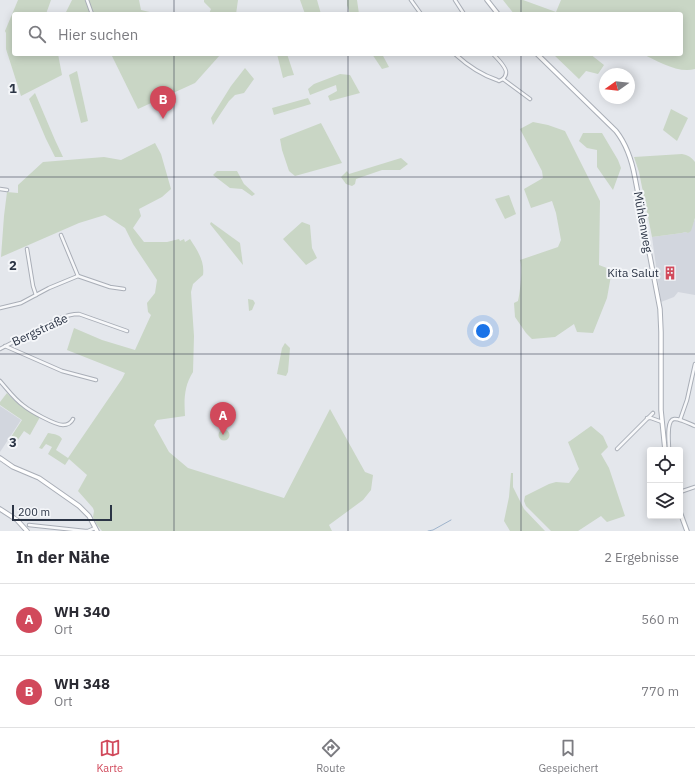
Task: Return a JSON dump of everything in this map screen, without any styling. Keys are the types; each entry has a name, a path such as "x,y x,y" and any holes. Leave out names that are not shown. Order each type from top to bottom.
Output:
{"street":[{"path":"87,0 91,12"},
{"path":"411,0 420,12"},
{"path":"455,0 463,12"},
{"path":"487,0 496,12"},
{"path":"457,56 482,73 499,81 504,79"},
{"path":"495,56 505,68 506,75 504,79"},
{"name":"Mühlenweg","path":"539,56 616,131 625,144 630,158 660,309 661,410 666,447"},
{"path":"504,79 530,99"},
{"path":"0,189 7,190"},
{"path":"61,235 78,276"},
{"path":"27,249 33,286 36,295"},
{"path":"0,308 21,303 78,276 110,287 124,289"},
{"name":"Bergstraße","path":"0,349 58,319 74,314 79,314 127,331"},
{"path":"5,346 62,371 96,380"},
{"path":"680,420 687,400 695,364"},
{"path":"0,381 16,400 34,412 57,424 67,425 73,419"},
{"path":"617,448 653,413"},
{"path":"647,418 662,422"},
{"path":"669,447 669,422 672,419 680,420 695,426"},
{"path":"0,458 39,478 79,506 89,516 96,529 88,531 29,525"},
{"path":"683,491 695,487"},
{"path":"0,509 17,520 27,531"},
{"path":"683,519 687,531"}],"shaded area":[{"path":"695,219 695,295 678,292 674,297 661,302 652,237 685,232 688,233"},
{"path":"0,406 21,420 0,452"}],"green space":[{"path":"18,0 51,0 47,12 13,12"},
{"path":"72,0 86,0 90,12 66,12"},
{"path":"89,0 139,0 141,10 150,12 92,12"},
{"path":"204,0 238,0 236,12 210,12 211,9 204,2"},
{"path":"300,0 317,0 320,12 304,12"},
{"path":"347,0 357,0 359,12 349,12"},
{"path":"503,0 523,0 556,12 512,12"},
{"path":"561,0 695,0 695,69 682,70 661,63 647,56 683,56 683,12 556,12"},
{"path":"12,14 12,56 58,56 62,75 21,96 6,49 5,31"},
{"path":"112,56 219,56 195,83 138,109"},
{"path":"278,56 288,56 294,75 283,78"},
{"path":"373,56 383,56 389,67 382,69"},
{"path":"555,56 593,56 604,65 602,68 599,68 598,74 586,71 579,79"},
{"path":"245,68 254,79 244,93 235,95 229,101 213,125 211,118 231,86"},
{"path":"77,71 88,121 81,123 69,75"},
{"path":"340,74 350,75 360,93 330,101 328,96 337,91 336,85 310,95 308,89 314,84"},
{"path":"35,93 63,157 55,157 46,139 29,99"},
{"path":"308,98 311,104 274,115 272,108"},
{"path":"671,109 688,118 677,141 663,130"},
{"path":"533,122 565,131 600,201 599,265 612,270 607,298 593,333 577,332 574,324 555,337 532,339 515,317 514,303 518,301 520,292 520,260 558,247 561,240 552,201 531,208 524,189 543,178 542,171 520,129"},
{"path":"321,123 342,163 295,176 289,171 280,139"},
{"path":"583,133 602,133 618,160 621,168 613,190 597,167 597,150 587,148 579,141"},
{"path":"155,143 161,154 171,189 162,197 139,209 141,216 133,228 144,242 167,242 179,239 180,241 184,239 185,242 190,239 200,256 203,265 203,275 193,284 191,292 194,336 193,372 185,393 185,416 157,420 154,425 169,452 188,468 284,498 330,409 365,472 373,475 371,490 363,500 329,525 332,531 102,531 93,517 93,508 78,491 87,475 69,459 65,465 48,454 52,447 46,444 42,449 39,448 48,433 56,434 62,439 56,450 68,458 125,373 67,350 74,328 102,340 135,350 151,315 148,312 147,303 155,293 157,280 133,244 125,228 105,215 79,223 1,257 7,192 18,193 18,185 43,162 104,157 121,160"},
{"path":"682,154 689,156 695,162 695,218 691,231 688,233 685,232 652,237 639,172 634,157"},
{"path":"401,158 408,164 400,170 382,170 356,179 355,184 352,186 346,184 341,177 347,171 349,174"},
{"path":"217,171 237,171 244,184 255,194 252,196 242,189 230,188 213,175"},
{"path":"509,195 516,214 505,219 495,199"},
{"path":"211,222 240,243 243,265 210,224"},
{"path":"302,222 310,225 312,248 317,258 306,265 283,239"},
{"path":"248,299 253,300 255,303 252,310 249,311"},
{"path":"285,343 290,348 288,372 286,376 277,374 282,348"},
{"path":"7,393 30,412 40,417 30,435 24,431 17,441 11,437 22,420 0,405 0,402"},
{"path":"591,426 603,436 608,447 601,454 609,468 625,516 607,522 601,516 578,531 551,531 526,506 524,501 525,496 549,484 556,482 569,483 579,469 568,442"},
{"path":"222,430 226,430 228,431 228,439 222,440 219,437 219,433"},
{"path":"511,473 513,473 513,487 524,509 545,531 510,531 504,521 509,497"}],"waterway":[{"path":"428,531 433,530 451,520"}],"place":[{"name":"WH 348","path":"163,119"},
{"name":"Kita Salut","path":"670,273"},
{"name":"WH 340","path":"223,435"}]}
